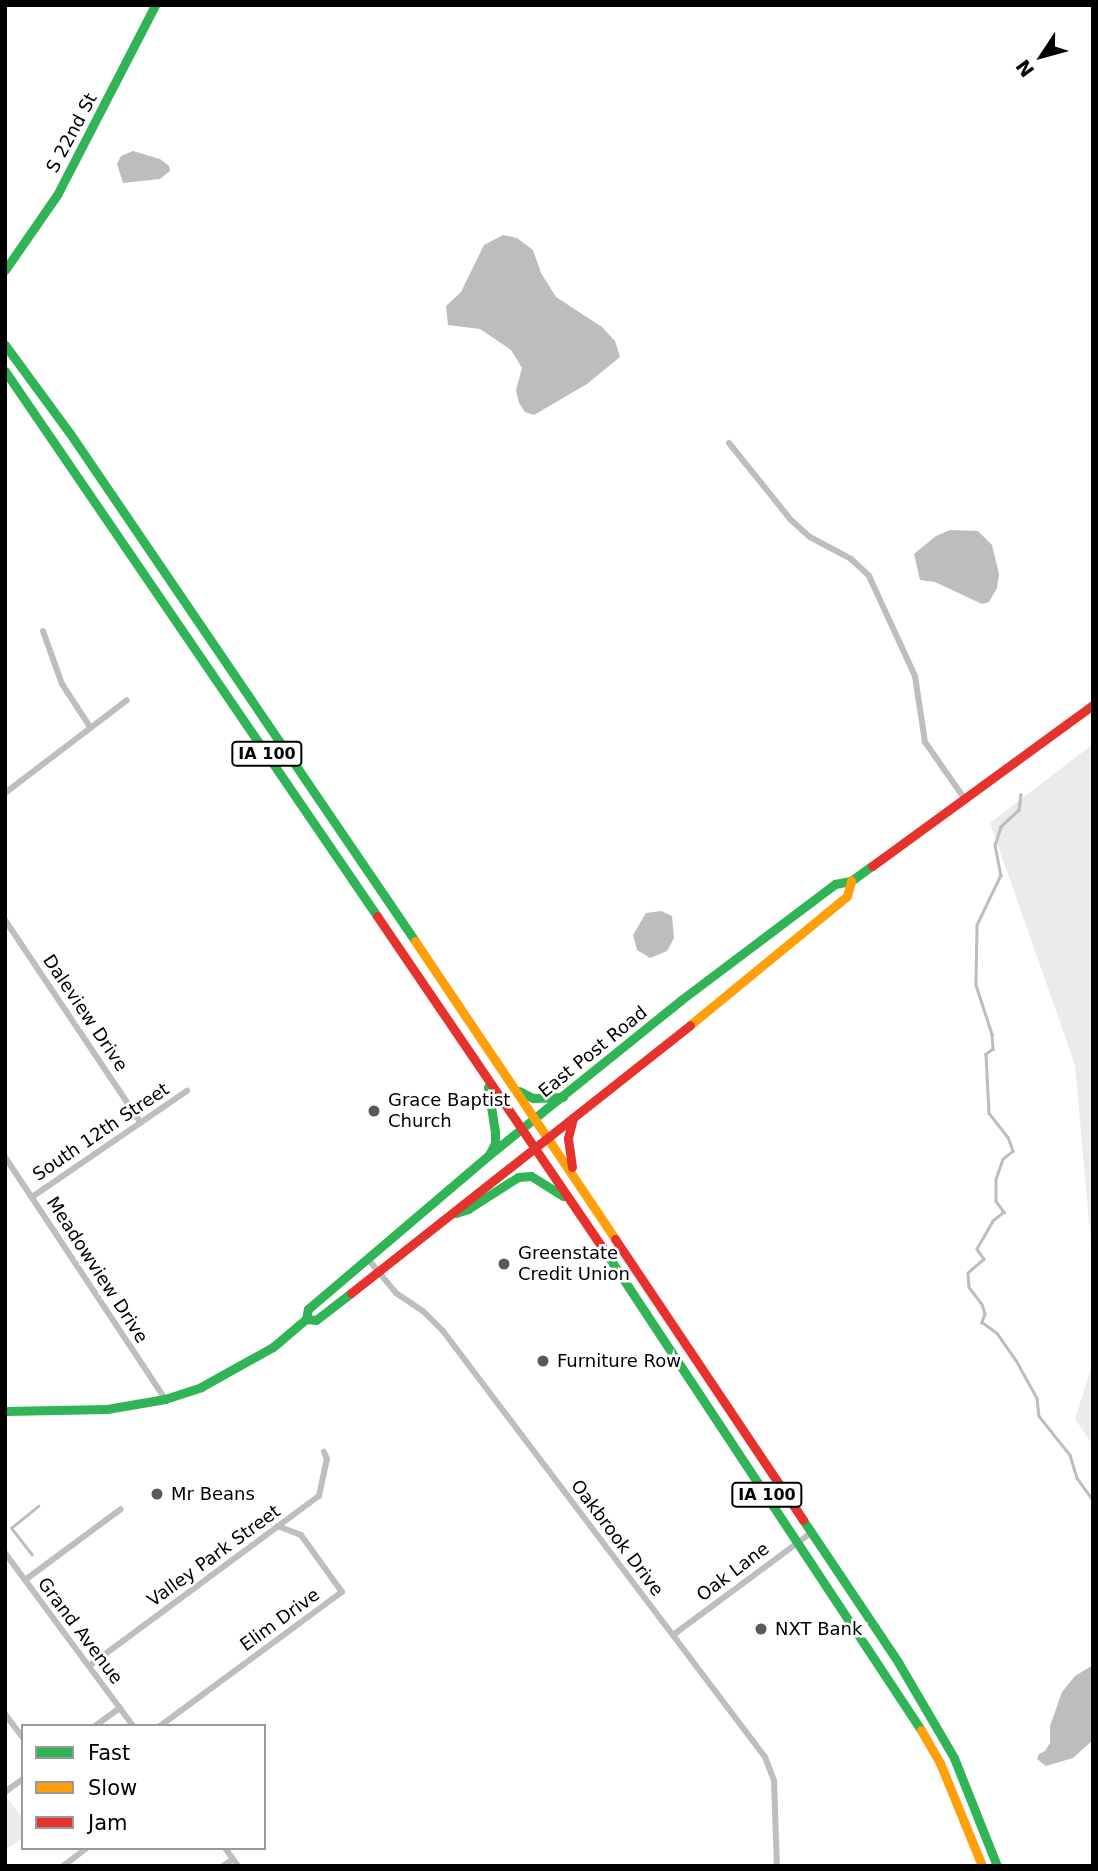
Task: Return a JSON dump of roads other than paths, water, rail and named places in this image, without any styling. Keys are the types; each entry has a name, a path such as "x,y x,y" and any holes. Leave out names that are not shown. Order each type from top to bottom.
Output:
{"main road":[{"name":"S 22nd St","path":"5,270 57,195 155,5"},
{"name":"IA 100","path":"5,345 69,432 514,1087 940,1729 965,1782 997,1866"},
{"name":"IA 100","path":"5,371 571,1201 798,1541 926,1737 951,1786 982,1866"},
{"name":"East Post Road","path":"5,1411 107,1409 165,1398 201,1387 273,1347 306,1319 308,1308 489,1155 757,941 835,884 851,881 1093,705"},
{"name":"East Post Road","path":"306,1319 316,1320 535,1150 847,896 851,881"},
{"path":"485,1077 494,1118 495,1143 489,1155"},
{"path":"514,1087 527,1097 563,1097"},
{"path":"573,1118 568,1150 574,1177"},
{"path":"456,1213 468,1209 518,1177 531,1176 571,1201"}],"street":[{"path":"729,443 791,520 810,537 851,559 870,576 915,676 925,742 964,798"},
{"path":"43,631 62,684 90,727"},
{"path":"6,792 127,700"},
{"name":"Daleview Drive","path":"5,920 141,1123"},
{"name":"South 12th Street","path":"32,1197 187,1091"},
{"name":"Meadowview Drive","path":"5,1157 165,1398"},
{"name":"Oakbrook Drive","path":"368,1259 396,1293 424,1312 443,1331 771,1768 777,1866"},
{"name":"Valley Park Street","path":"89,1666 319,1496 327,1459 324,1452"},
{"path":"25,1580 121,1509"},
{"name":"Elim Drive","path":"163,1724 342,1592 301,1535 278,1526"},
{"name":"Oak Lane","path":"673,1635 811,1533"},
{"name":"Grand Avenue","path":"5,1553 132,1724"},
{"path":"98,1724 120,1708"},
{"path":"5,1714 21,1735"},
{"path":"5,1792 21,1780"},
{"path":"63,1866 84,1850"},
{"path":"226,1850 238,1866"},
{"path":"223,1866 233,1859"}],"waterway":[{"path":"1021,794 1019,810 1001,827 995,845 1001,875 977,925 976,985 992,1034 993,1049 986,1054 989,1113 1008,1137 1013,1151 1003,1159 996,1179 996,1201 1004,1212 993,1221 977,1249 984,1259 968,1273 969,1287 982,1304 985,1314 982,1322 997,1333 1016,1360 1037,1398 1039,1416 1070,1455 1077,1478 1093,1500"},
{"path":"32,1555 11,1528 38,1506"}],"place":[{"name":"Grace Baptist Church","path":"374,1111"},
{"name":"Greenstate Credit Union","path":"504,1264"},
{"name":"Furniture Row","path":"543,1361"},
{"name":"Mr Beans","path":"157,1494"},
{"name":"NXT Bank","path":"761,1629"}]}
